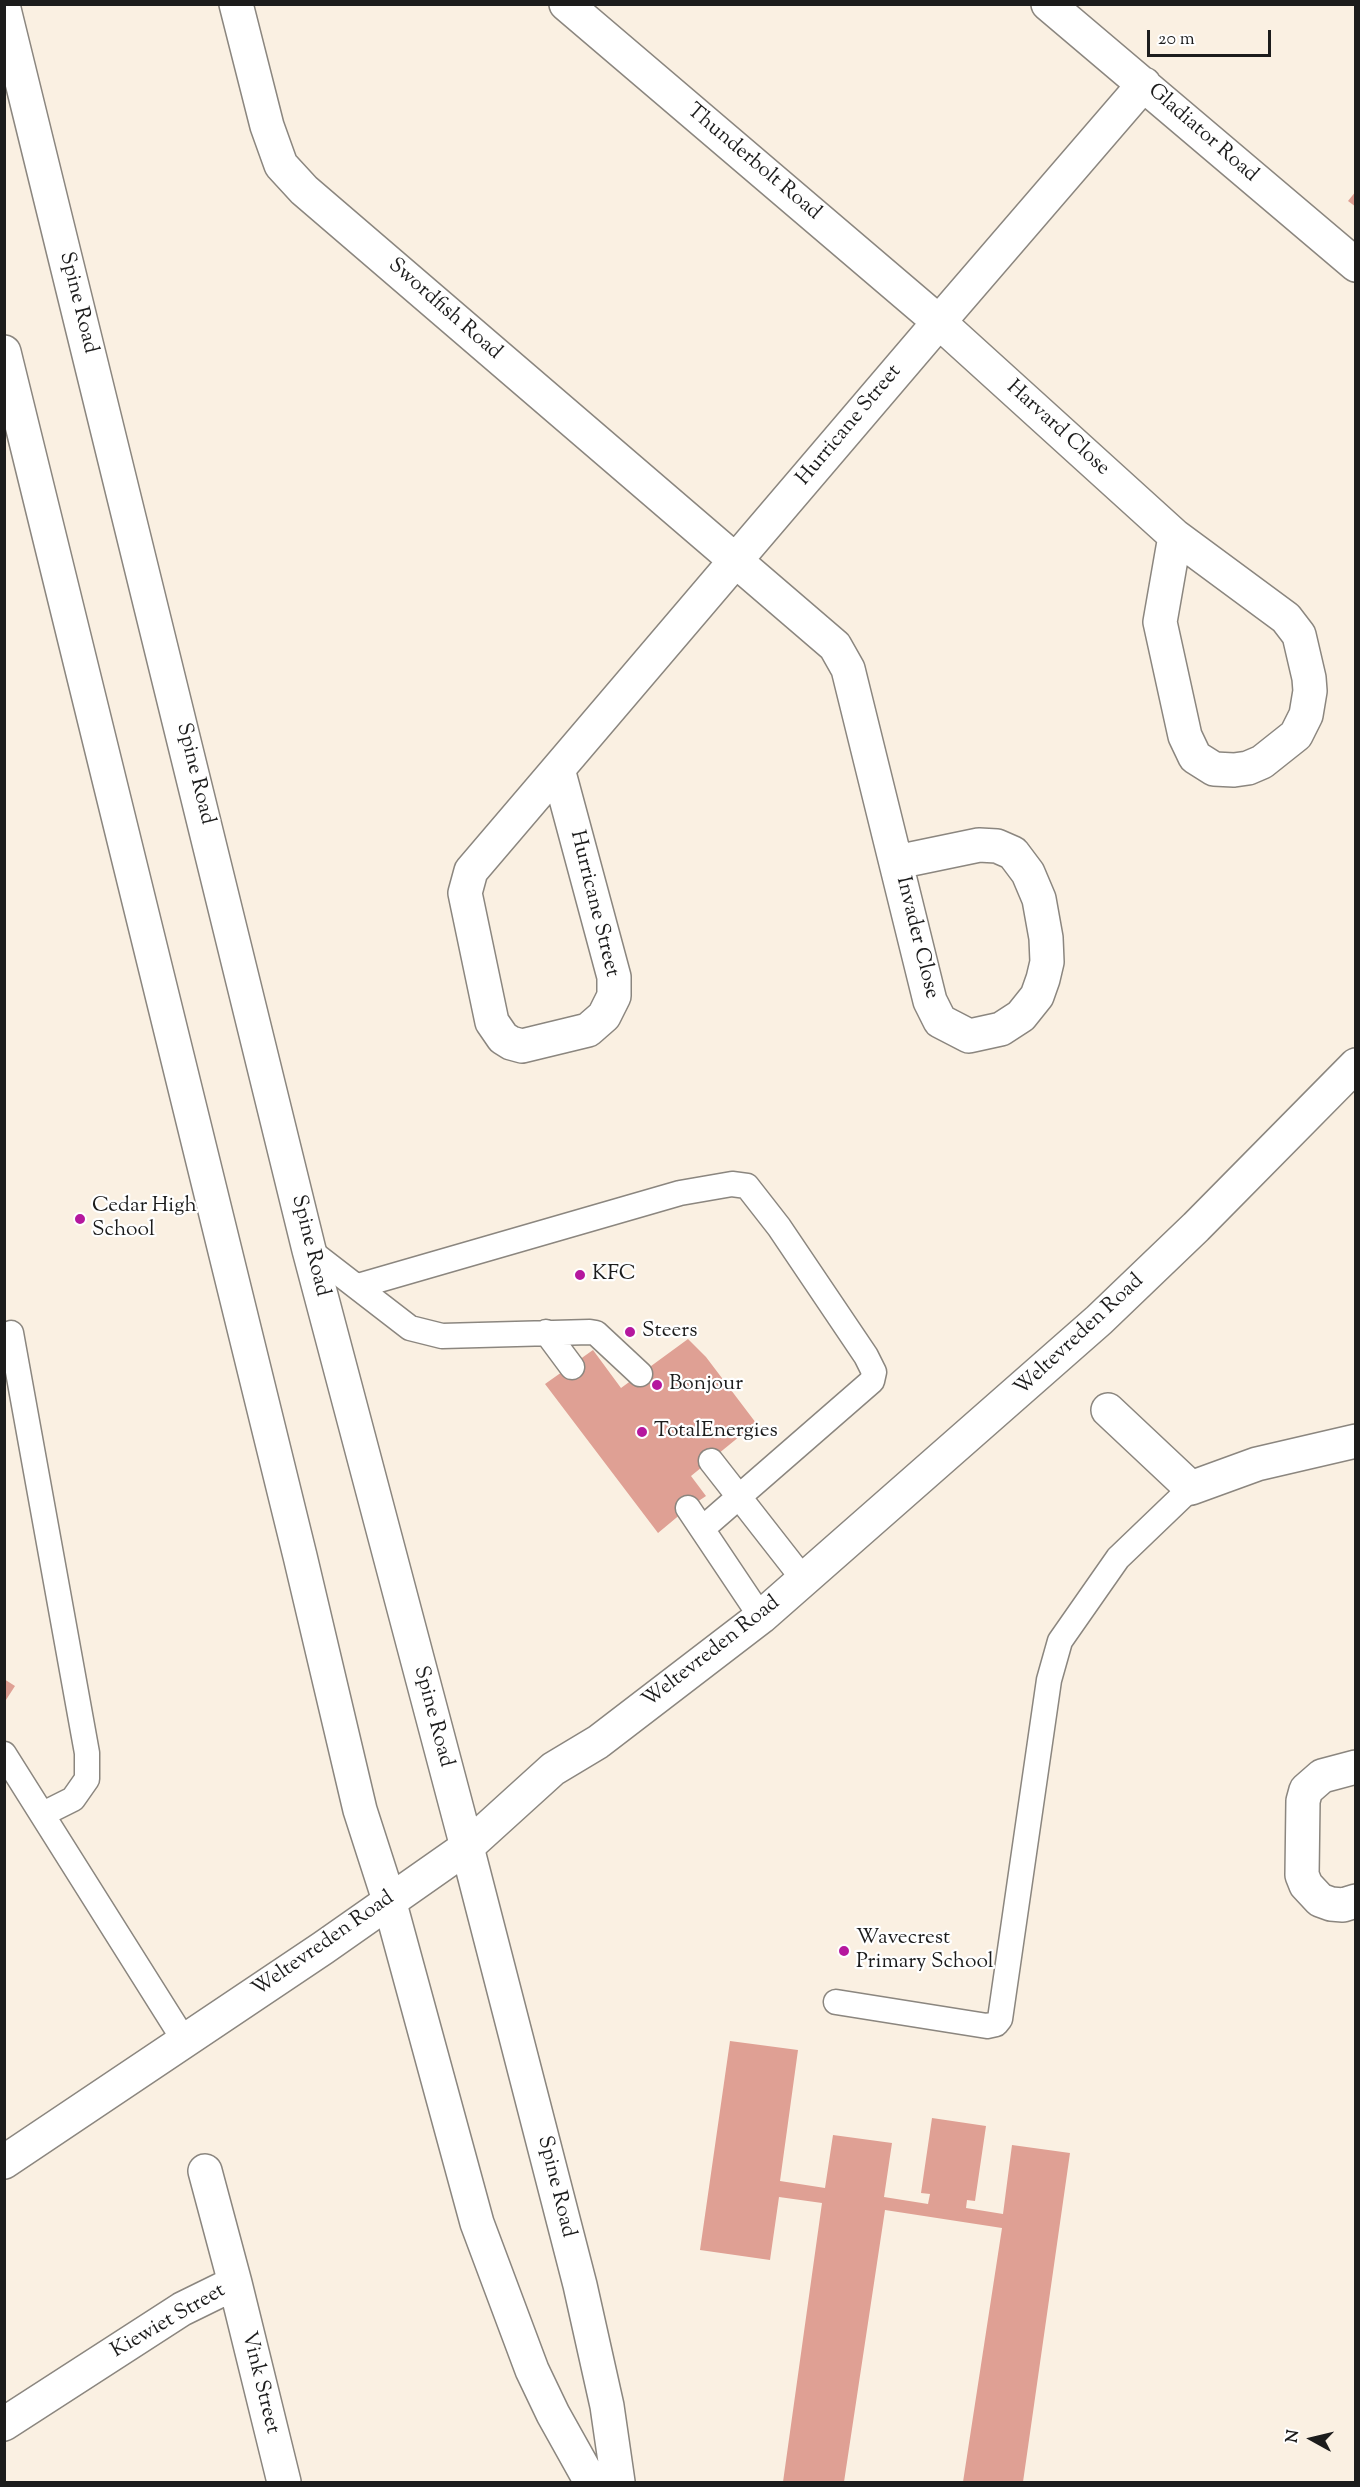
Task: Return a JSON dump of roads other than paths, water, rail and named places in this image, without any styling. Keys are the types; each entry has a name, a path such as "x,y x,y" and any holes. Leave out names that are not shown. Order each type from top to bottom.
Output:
{"main road":[{"name":"Swordfish Road","path":"236,4 267,126 281,165 304,190 736,560"},
{"name":"Thunderbolt Road","path":"566,4 939,322"},
{"name":"Gladiator Road","path":"1048,4 1356,265"},
{"name":"Spine Road","path":"4,9 309,1250 580,2285 607,2406 618,2482"},
{"name":"Hurricane Street","path":"558,770 614,977 614,996 604,1016 588,1030 522,1046 504,1038 492,1022 465,893 471,872 939,322 1144,84"},
{"name":"Harvard Close","path":"939,322 1175,536 1276,609 1299,635 1310,691 1306,715 1296,735 1262,762 1248,768 1214,769 1195,757 1185,736 1160,622 1175,536"},
{"path":"4,352 300,1556 360,1810 389,1900 477,2223 532,2370 552,2414 591,2482"},
{"name":"Invader Close","path":"736,560 835,645 848,669 930,1001 940,1021 969,1036 1002,1029 1021,1016 1037,996 1043,979 1047,962 1046,938 1039,899 1028,873 1013,853 997,846 979,845 897,862"},
{"name":"Weltevreden Road","path":"4,2162 323,1948 467,1847 553,1769 598,1742 761,1617 1099,1320 1196,1227 1356,1065"},
{"path":"1107,1410 1191,1488 1257,1464 1356,1441"},
{"path":"1356,1767 1322,1776 1306,1790 1303,1801 1302,1875 1305,1884 1320,1900 1343,1905 1356,1901"},
{"name":"Kiewiet Street","path":"4,2424 182,2309 235,2283 205,2171"},
{"name":"Vink Street","path":"235,2283 284,2482"}],"lane":[{"path":"358,1286 680,1193 732,1184 747,1186 779,1227 866,1356 874,1372 872,1381 702,1529"},
{"path":"309,1250 410,1328 442,1336 546,1332 596,1333 640,1374"},
{"path":"546,1332 572,1367"},
{"path":"10,1333 87,1753 87,1779 72,1799 43,1814"},
{"path":"711,1461 804,1580"},
{"path":"836,2002 987,2026 996,2024 1000,2019 1048,1680 1060,1641 1118,1558 1191,1488"},
{"path":"688,1508 761,1617"},
{"path":"4,1754 184,2040"}],"place":[{"name":"Cedar High School","path":"80,1219"},
{"name":"KFC","path":"580,1275"},
{"name":"Steers","path":"630,1332"},
{"name":"Bonjour","path":"657,1385"},
{"name":"TotalEnergies","path":"642,1432"},
{"name":"Wavecrest Primary School","path":"844,1951"}]}
